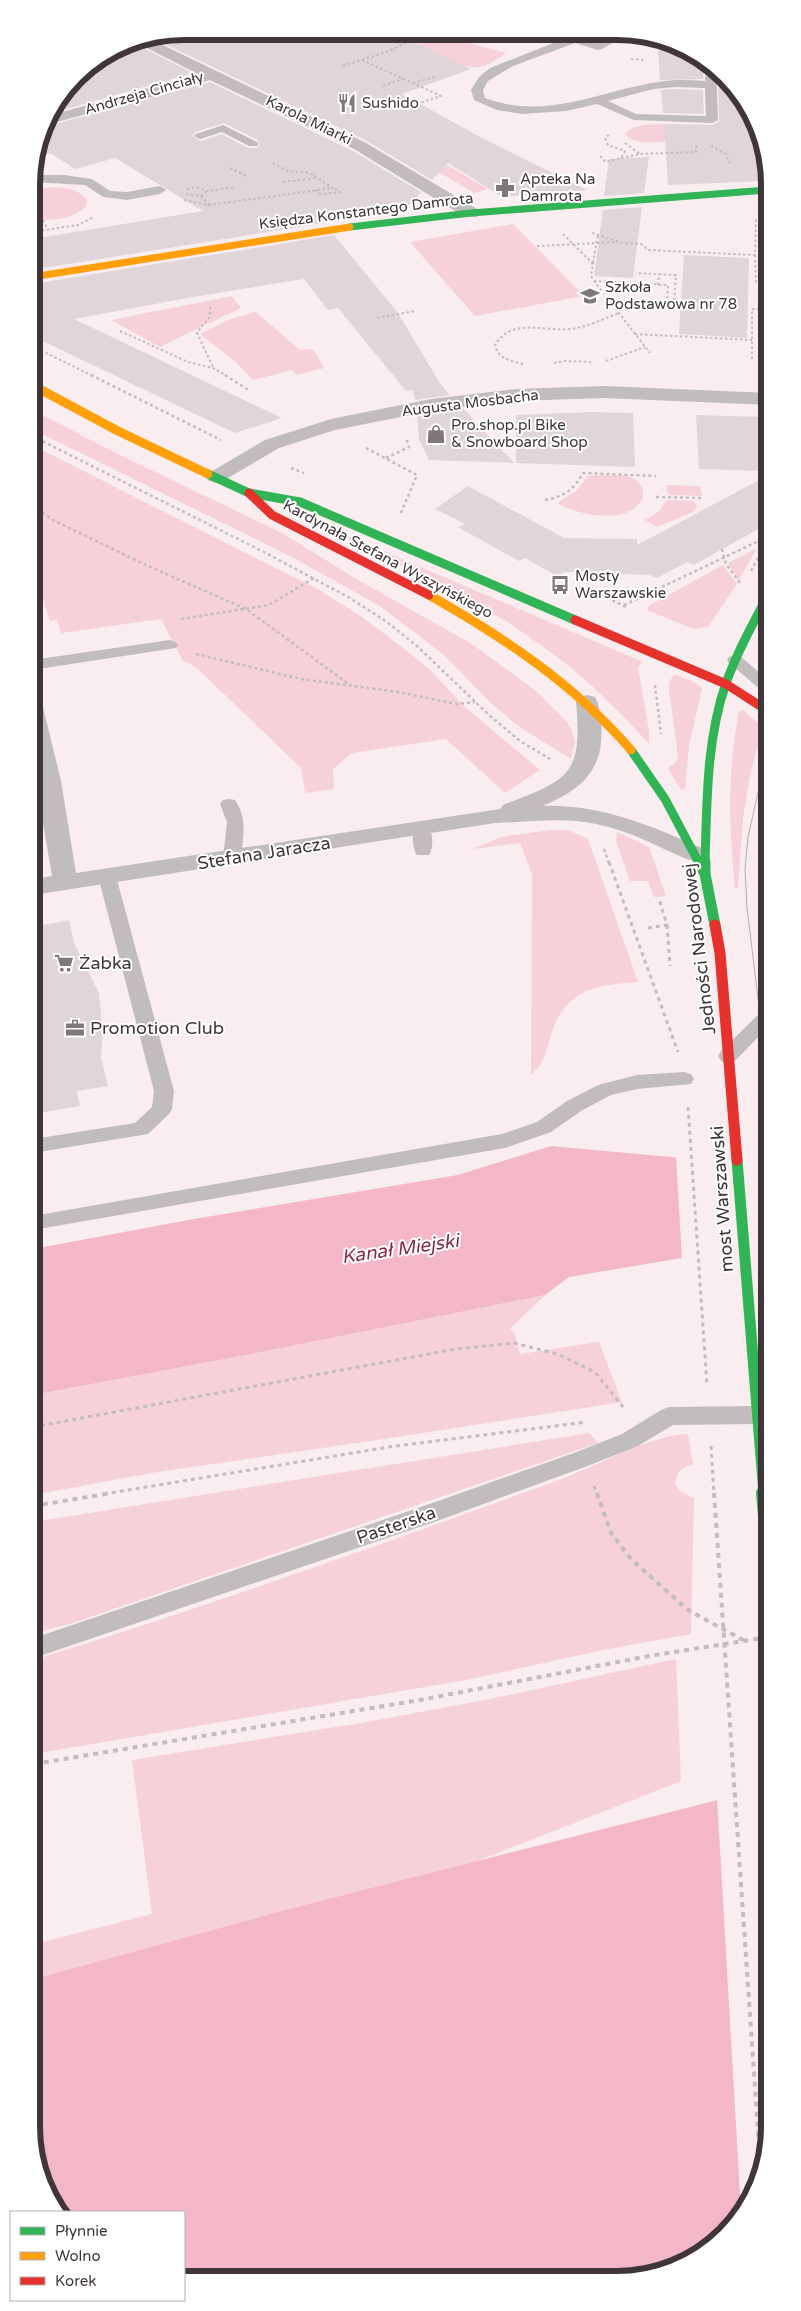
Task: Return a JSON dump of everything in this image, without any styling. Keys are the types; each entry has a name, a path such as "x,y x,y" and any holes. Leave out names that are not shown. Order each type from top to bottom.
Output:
{"main road":[{"name":"Księdza Konstantego Damrota","path":"40,276 327,229 471,213 761,190"},
{"name":"Kardynała Stefana Wyszyńskiego","path":"40,389 118,431 249,493 300,502 726,684 761,706"},
{"name":"Kardynała Stefana Wyszyńskiego","path":"249,493 272,515 454,608 494,632 552,673 587,702 631,750 652,777 700,864"},
{"name":"Jedności Narodowej","path":"732,1097 720,953 700,864 708,773 715,726 726,684 735,660 761,609"},
{"name":"most Warszawski","path":"732,1097 746,1298 758,1414 761,1466"}],"street":[{"name":"Karola Miarki","path":"150,45 360,146 471,213"},
{"name":"Andrzeja Cinciały","path":"56,118 162,90 213,74"},
{"name":"Augusta Mosbacha","path":"216,477 272,444 331,425 431,405 516,395 604,392 761,399"},
{"name":"Stefana Jaracza","path":"40,886 232,858 423,840 495,816 560,788 570,782 584,767 590,738 587,702"},
{"path":"40,742 49,782 65,883"},
{"name":"Stefana Jaracza","path":"495,816 570,813 602,818 649,834 700,864"}],"lane":[{"path":"568,40 523,56 483,79 478,84 477,95 480,100 502,108 523,110 558,108 599,101 654,86 670,84 714,88"},
{"path":"586,40 598,47 611,40"},
{"path":"599,101 634,117 712,120 714,88 712,76"},
{"path":"200,136 223,128 253,144"},
{"path":"40,179 88,182 107,194 127,196 160,190"},
{"path":"40,664 170,645"},
{"path":"735,660 761,681"},
{"path":"229,804 236,822 232,858"},
{"path":"40,1145 141,1129 162,1109 164,1091 107,876"},
{"path":"728,1056 761,1023"},
{"path":"40,1222 504,1141 544,1126 574,1106 605,1090 637,1082 684,1079"},
{"path":"668,1416 758,1414"},
{"name":"Pasterska","path":"40,1646 429,1514 582,1459 630,1440 668,1416"}],"path":[{"path":"343,66 389,51 410,40"},
{"path":"362,60 441,96 417,104"},
{"path":"412,83 435,77"},
{"path":"383,86 404,79"},
{"path":"607,130 610,134 605,138 608,145 626,150 621,158"},
{"path":"625,143 640,154"},
{"path":"600,156 604,162 640,154 696,152 695,148"},
{"path":"276,164 288,171 310,174 340,192 321,194 315,190"},
{"path":"230,168 246,176"},
{"path":"283,182 317,178"},
{"path":"207,191 201,196 190,196 185,191 196,187 207,191 236,187"},
{"path":"183,200 209,205 333,188"},
{"path":"201,196 209,205"},
{"path":"756,213 756,284 761,284"},
{"path":"40,231 78,225 98,214"},
{"path":"43,220 48,230"},
{"path":"557,227 593,264"},
{"path":"588,232 623,243"},
{"path":"598,234 591,276 650,353"},
{"path":"538,246 596,242 623,243 641,244 648,250 755,255"},
{"path":"594,281 668,285 667,302 674,302 676,275 636,273"},
{"path":"658,285 659,274"},
{"path":"210,307 210,316 197,333 213,368"},
{"path":"752,359 752,309 761,310"},
{"path":"377,318 415,311"},
{"path":"527,365 509,361 497,353 495,345 501,335 522,328 574,329 619,313"},
{"path":"120,332 188,362 213,368 250,391"},
{"path":"635,334 752,340"},
{"path":"547,365 564,361 610,361 645,346"},
{"path":"40,350 226,442"},
{"path":"385,458 409,448 404,431"},
{"path":"40,440 264,552 350,598 388,622 417,646 520,741 551,760"},
{"path":"364,447 417,475 398,519"},
{"path":"545,500 555,499 573,489 584,473 656,476"},
{"path":"656,497 704,498"},
{"path":"40,511 55,521 148,566 246,609 350,685"},
{"path":"624,605 761,540"},
{"path":"722,549 726,564 738,582 743,584"},
{"path":"170,645 176,651 301,679 350,685 457,704 476,702"},
{"path":"655,683 661,737"},
{"path":"601,840 636,929 676,1043 684,1079 688,1104 708,1391"},
{"path":"659,899 667,925 670,966"},
{"path":"648,928 667,925"},
{"path":"40,1426 456,1349 514,1343 557,1354 595,1372 632,1418 668,1416"},
{"path":"40,1505 389,1447 588,1422"},
{"path":"711,1440 759,2149"},
{"path":"592,1480 611,1533 631,1559 688,1610 745,1641"},
{"path":"40,1763 391,1705 649,1656 761,1638"}],"shaded area":[{"path":"414,40 458,40 506,53 485,65 469,67 433,51 425,53 409,42"},
{"path":"674,124 686,127 677,141 642,142 636,141 625,134 635,127"},
{"path":"445,164 488,189 474,193 432,168"},
{"path":"54,187 76,191 87,200 86,206 81,211 68,217 40,220 40,189"},
{"path":"513,224 584,296 475,316 410,242"},
{"path":"232,296 241,308 160,347 111,320"},
{"path":"256,312 300,350 313,349 324,368 296,375 292,370 253,380 235,361 200,334 233,318"},
{"path":"40,414 282,533 358,580 472,644 536,691 567,722 575,742 571,759 515,724 490,702 444,655 380,606 292,557 40,433"},
{"path":"40,449 319,590 362,617 430,670 466,708 540,770 505,793 446,739 352,753 333,769 334,789 305,793 301,768 196,667 183,661 161,619 61,633 57,620 50,621 40,590 40,585 43,584 40,577"},
{"path":"616,475 631,477 641,486 642,499 626,513 602,516 576,511 557,503 577,490 588,476"},
{"path":"667,485 700,486 702,496 670,495 666,492"},
{"path":"667,500 694,501 697,506 693,512 657,527 645,520 658,512"},
{"path":"313,521 643,662 638,667 649,731 649,744 588,682 560,659 511,624 460,595"},
{"path":"757,548 738,581 728,563"},
{"path":"723,565 737,584 708,627 693,629 647,610 650,605"},
{"path":"674,674 692,681 702,688 689,746 685,789 681,790 668,768 676,762 678,756 669,690 669,683"},
{"path":"743,710 758,723 761,733 750,775 743,818 738,888 735,888 730,800 735,734 739,711"},
{"path":"551,830 568,830 588,839 638,982 596,988 574,998 557,1019 540,1065 531,1075 532,874 520,843 473,849 501,837"},
{"path":"617,832 649,847 666,896 654,897 648,881 630,881 616,841"},
{"path":"545,1295 510,1329 515,1334 520,1354 599,1342 622,1402 151,1473 40,1494 40,1394 246,1355"},
{"path":"589,1433 598,1443 70,1624 40,1632 40,1521"},
{"path":"688,1434 693,1464 686,1466 680,1471 675,1484 680,1491 694,1498 691,1634 608,1649 466,1680 40,1753 40,1658 208,1604 381,1544 560,1480 633,1448 674,1436"},
{"path":"676,1659 681,1781 472,1863 281,1911 40,1977 40,1942 152,1914 132,1760 367,1722 495,1698"}],"water":[{"name":"Kanał Miejski","path":"551,1146 681,1158 716,1272 682,1258 569,1277 545,1295 246,1355 40,1394 40,1248 194,1219 458,1175"},
{"path":"761,1789 761,2136 756,2164 742,2199 719,2229 689,2252 672,2260 645,2268 617,2271 185,2271 185,2211 67,2211 51,2182 41,2146 40,1977 281,1911"}],"pier":[{"path":"761,1125 761,1262 716,1275 682,1260 676,1155 680,1155 700,1129"},
{"path":"761,1786 761,2136 756,2164 740,2201 717,1797"}],"building":[{"path":"184,40 409,40 471,69 402,94 482,138 587,190 502,197 448,163 432,180 367,141 160,42"},
{"path":"141,47 193,73 60,111 82,82 96,70 120,55 138,48"},
{"path":"658,47 689,59 704,69 703,79 660,80"},
{"path":"718,81 737,104 746,120 758,156 761,181 668,185 664,124 712,125 719,122"},
{"path":"210,82 353,151 421,192 408,206 319,216 324,223 40,269 40,238 203,211 115,158 75,169 50,153 43,155 53,125","holes":["224,123 258,140 260,145 257,148 248,148 222,134 201,141 192,136 195,132"]},
{"path":"661,90 703,90 704,114 663,113"},
{"path":"649,157 644,193 604,196 609,159"},
{"path":"642,207 633,278 594,276 603,210"},
{"path":"334,235 398,313 441,385 450,395 415,400 413,390 406,391 338,308 328,310 304,279 74,319 282,418 235,433 40,340 40,283"},
{"path":"684,255 749,258 747,338 679,334"},
{"path":"464,409 514,463 429,460 419,439 417,416"},
{"path":"592,412 633,413 635,467 516,463 516,415"},
{"path":"696,415 761,417 761,471 699,469"},
{"path":"761,479 761,527 694,565 688,562 657,578 649,575 578,572 564,572 557,576 525,558 519,561 458,527 465,524 435,509 468,486 564,538 637,539 637,545"},
{"path":"69,920 74,943 99,993 103,1032 101,1058 108,1086 77,1091 80,1106 40,1113 40,926"}],"tram line":[{"path":"761,779 748,837 745,869 747,908 761,1023"}],"traffic: fast":[{"path":"350,227 471,213 761,190"},
{"path":"208,474 249,493 300,502 575,620"},
{"path":"715,925 705,874 708,773 715,726 726,684 740,648 761,608"},
{"path":"631,750 665,799 704,872"},
{"path":"737,1160 761,1462"}],"traffic: slow":[{"path":"40,276 350,227"},
{"path":"40,389 118,431 208,474"},
{"path":"429,595 485,627 563,682 587,703 631,750"}],"traffic: jam":[{"path":"249,493 272,515 429,595"},
{"path":"575,620 726,684 761,706"},
{"path":"715,925 720,953 737,1160"}],"place":[{"name":"Sushido","path":"347,103"},
{"name":"Apteka Na Damrota","path":"505,188"},
{"name":"Szkoła Podstawowa nr 78","path":"590,296"},
{"name":"Pro.shop.pl Bike & Snowboard Shop","path":"436,434"},
{"name":"Mosty Warszawskie","path":"560,585"},
{"name":"Żabka","path":"64,963"},
{"name":"Promotion Club","path":"75,1028"}]}
